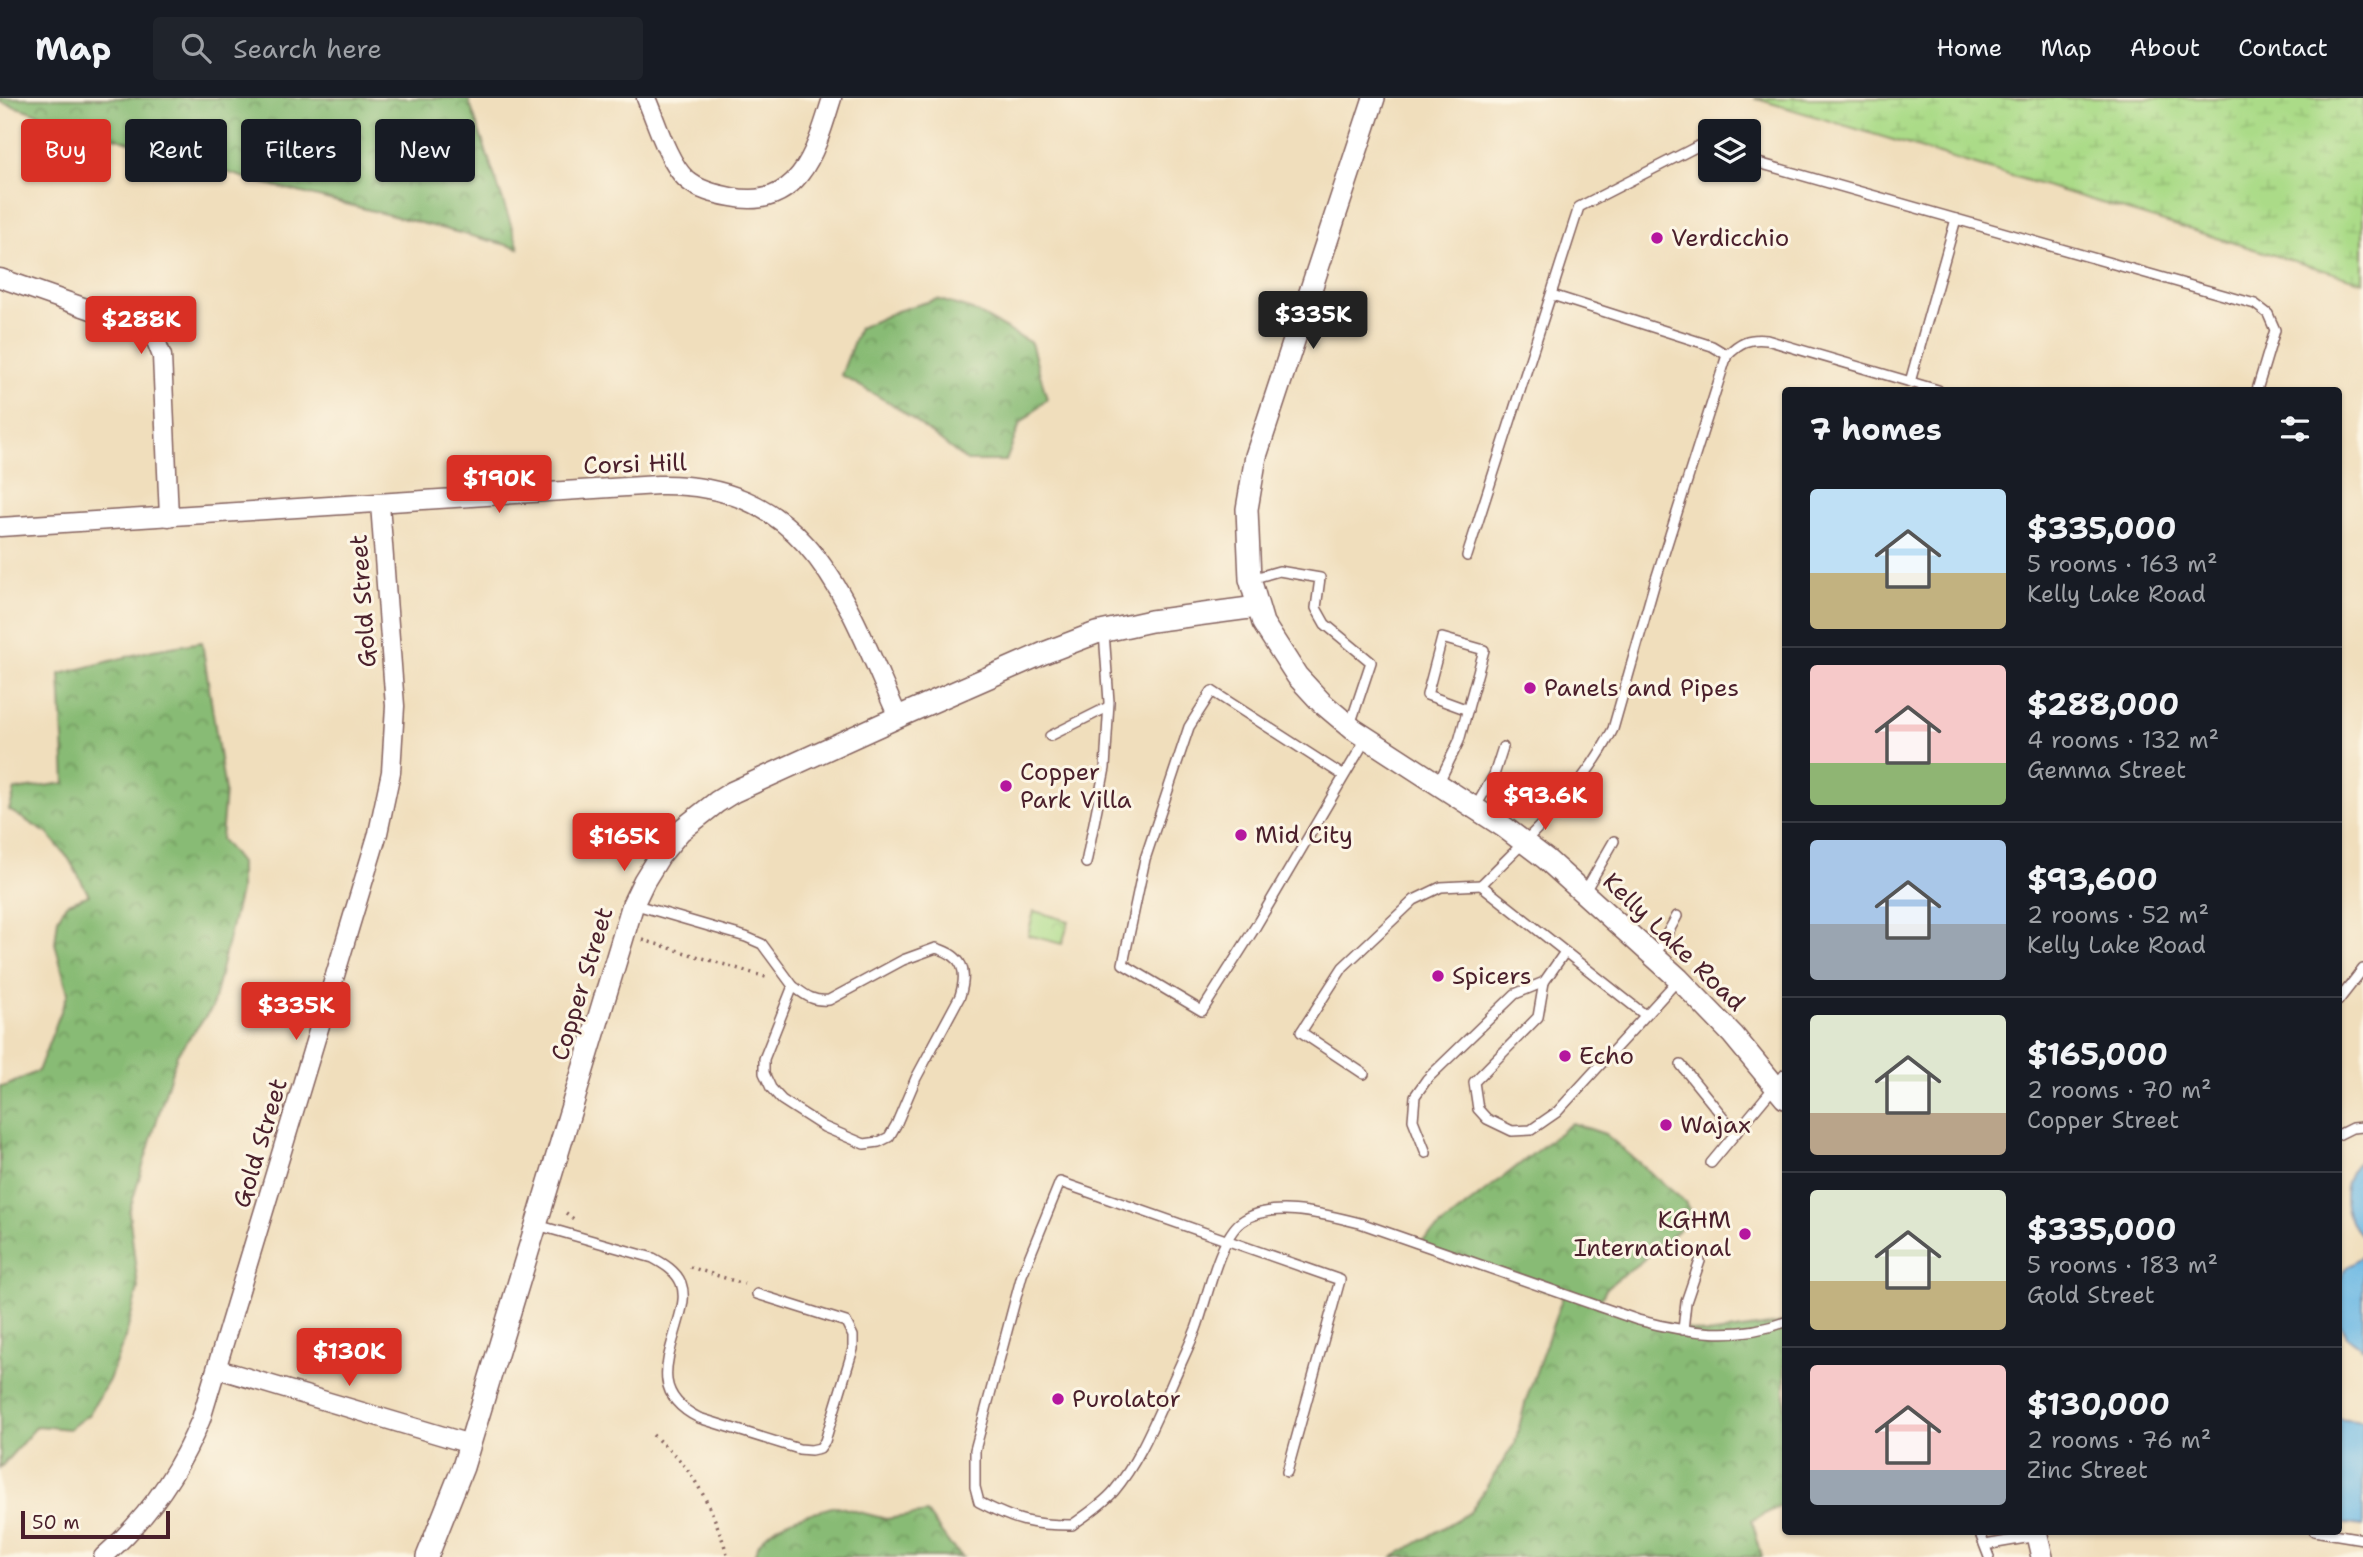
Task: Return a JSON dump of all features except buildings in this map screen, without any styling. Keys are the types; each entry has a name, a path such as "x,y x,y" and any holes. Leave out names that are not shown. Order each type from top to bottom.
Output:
{"street":[{"path":"646,98 676,166 686,179 717,194 739,199 760,199 774,195 800,175 814,154 832,98"},
{"name":"Kelly Lake Road","path":"1374,98 1256,456 1247,509 1250,579 1262,623 1297,676 1322,704 1523,842 1679,979 1782,1086"},
{"path":"0,278 145,328 156,341 162,367 169,517"},
{"name":"Corsi Hill","path":"0,527 658,485 697,486 734,495 766,511 801,538 824,565 843,596 898,717"},
{"name":"Gold Street","path":"103,1557 134,1528 175,1472 195,1435 218,1369 379,833 391,772 395,706 380,504"},
{"name":"Copper Street","path":"427,1557 452,1500 470,1444 634,904 660,855 680,831 717,802 898,717 1044,653 1104,632 1151,621 1257,607"},
{"path":"218,1369 470,1444"},
{"path":"2037,1535 2042,1557"}],"lane":[{"path":"1467,556 1579,207 1698,146"},
{"path":"1761,164 2255,304 2268,314 2275,330 2258,387"},
{"path":"1910,382 1956,219"},
{"path":"1552,295 1712,346 1727,355"},
{"path":"1481,885 1573,789 1613,729 1655,582 1727,355 1741,342 1750,338 1759,339 1928,387"},
{"path":"1250,579 1279,571 1320,578 1316,608 1325,624 1371,662 1358,731 1344,776 1256,926 1202,1011 1123,964 1145,859 1189,727 1212,691 1344,776"},
{"path":"1086,863 1105,768 1108,707 1104,632"},
{"path":"1438,784 1459,741 1468,710 1484,650 1442,638 1427,695 1468,710"},
{"path":"1050,736 1108,707"},
{"path":"1475,808 1494,775 1503,747"},
{"path":"1584,893 1614,841"},
{"path":"1364,1074 1301,1032 1343,967 1414,900 1441,887 1481,885 1645,1016"},
{"path":"634,904 762,944 793,986 819,1001 829,1000 929,949 936,947 958,958 964,982 960,996 916,1078 896,1125 889,1136 879,1142 864,1144 816,1122 782,1100 771,1088 764,1073 764,1059 793,986"},
{"path":"1654,956 1677,916"},
{"path":"1565,952 1544,982 1538,1017 1474,1082 1478,1109 1487,1119 1511,1131 1531,1130 1557,1112 1679,979"},
{"path":"2342,996 2363,969"},
{"path":"1426,1153 1413,1120 1415,1096 1427,1079 1515,994 1544,982"},
{"path":"1681,1065 1736,1133"},
{"path":"1711,1163 1782,1086"},
{"path":"2342,1133 2363,1127"},
{"path":"1287,1472 1339,1280 1227,1240 1060,1182 1023,1275 975,1450 975,1487 979,1502 1005,1515 1035,1525 1072,1525 1113,1492 1144,1445 1196,1329 1227,1240 1239,1223 1254,1215 1277,1210 1315,1213 1360,1223 1638,1320 1683,1330 1741,1333 1782,1323"},
{"path":"537,1225 653,1258 669,1266 681,1282 684,1300 665,1375 667,1388 675,1402 687,1412 799,1449 820,1448 825,1441 853,1349 853,1336 846,1322 757,1294"},
{"path":"1683,1330 1686,1302 1700,1261"},
{"path":"1981,1535 1989,1557"},
{"path":"1985,1545 2028,1535"},
{"path":"2338,1535 2363,1539"}],"path":[{"path":"624,934 793,986"},
{"path":"687,1266 744,1284"},
{"path":"653,1435 681,1462 695,1483 713,1513 728,1557"}],"green space":[{"path":"0,98 468,98 519,248 259,182 361,182 361,119 241,119 241,177 227,172 227,119 125,119 125,141 111,136 111,119 55,119 0,102"},
{"path":"1754,98 2363,98 2363,282"},
{"path":"937,299 972,310 1031,343 1047,399 1020,424 1006,461 967,461 898,408 841,375 859,328 897,311"},
{"path":"202,642 225,791 221,839 240,863 240,891 212,1008 177,1054 129,1212 138,1288 127,1332 109,1380 89,1414 69,1429 37,1426 0,1468 0,1086 6,1086 38,1071 68,993 55,943 58,918 66,904 89,895 69,859 48,834 9,810 15,790 65,783 60,674 153,650"},
{"path":"1034,911 1069,921 1062,944 1028,935"},
{"path":"1572,1123 1605,1134 1685,1202 1693,1217 1608,1286 1597,1306 1707,1334 1782,1323 1782,1505 1752,1520 1762,1557 1393,1557 1470,1512 1515,1443 1526,1400 1563,1296 1417,1245"},
{"path":"836,1506 886,1519 927,1513 951,1546 963,1557 754,1557 758,1545 775,1528 799,1517"}],"water":[{"path":"2363,1158 2363,1237 2350,1219 2345,1197 2349,1176"},
{"path":"2363,1255 2363,1348 2347,1336 2342,1328 2342,1276 2346,1268"},
{"path":"2342,1418 2363,1421 2363,1526 2342,1523"}],"place":[{"name":"Verdicchio","path":"1657,238"},
{"name":"Panels and Pipes","path":"1530,688"},
{"name":"Copper Park Villa","path":"1006,786"},
{"name":"Mid City","path":"1241,835"},
{"name":"Spicers","path":"1438,976"},
{"name":"Echo","path":"1565,1056"},
{"name":"Wajax","path":"1666,1125"},
{"name":"KGHM International","path":"1745,1234"},
{"name":"Purolator","path":"1058,1399"}]}
